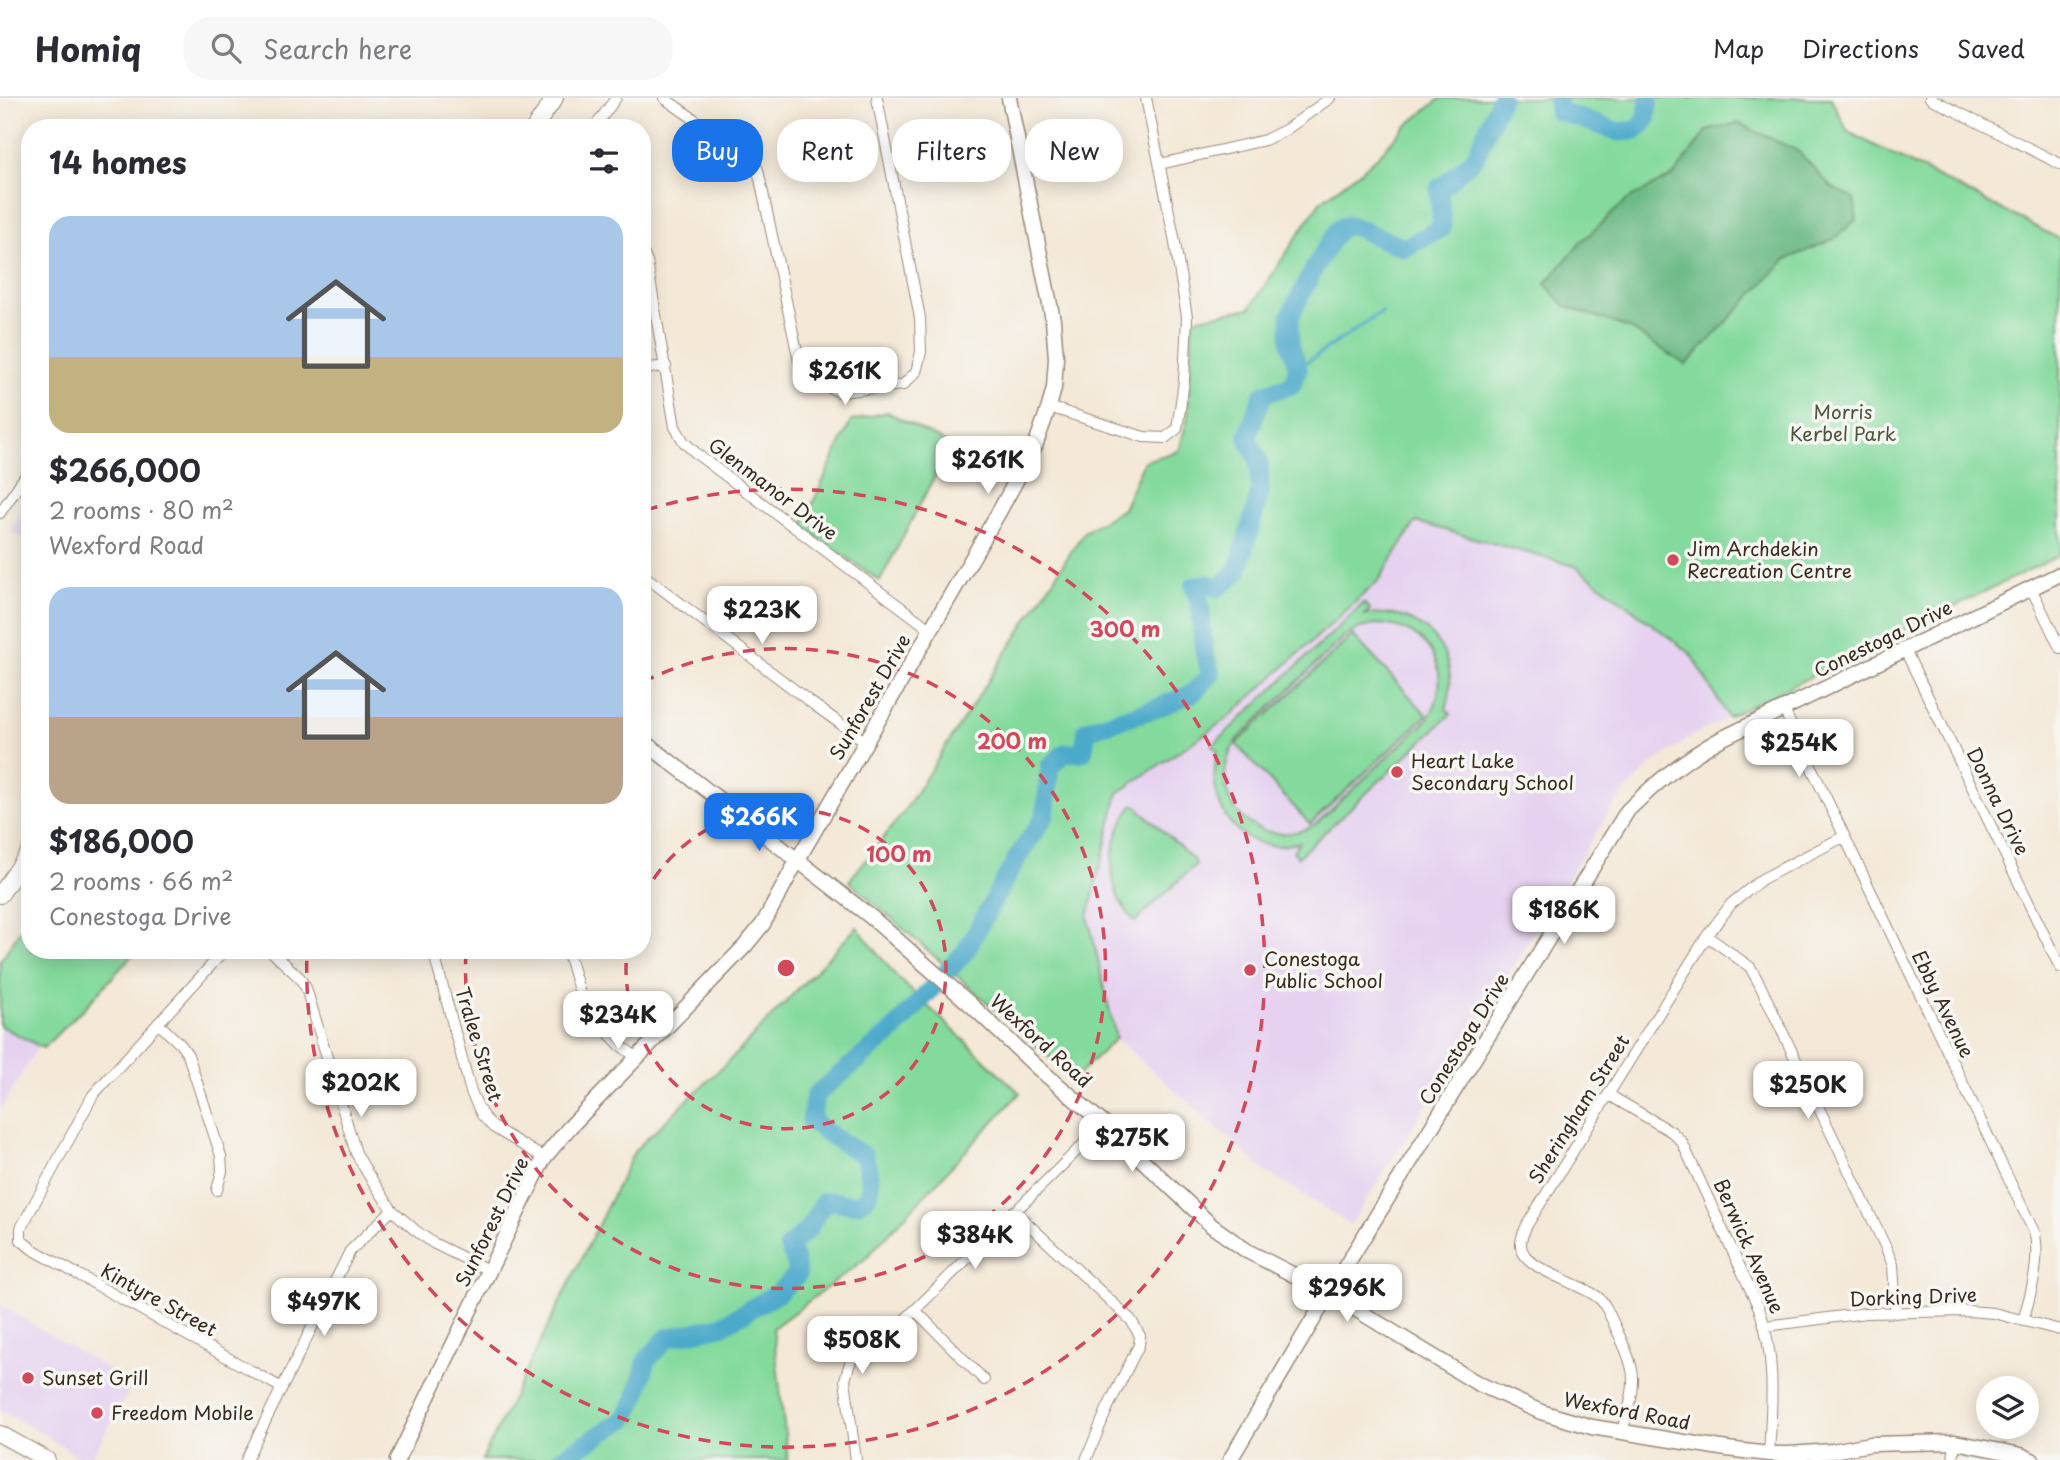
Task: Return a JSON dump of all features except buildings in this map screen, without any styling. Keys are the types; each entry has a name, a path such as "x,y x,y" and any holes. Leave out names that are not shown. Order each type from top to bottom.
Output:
{"main road":[{"path":"540,119 555,98"},
{"path":"0,895 21,864"},
{"path":"0,1434 47,1460"}],"street":[{"path":"600,119 615,98"},
{"path":"664,98 754,161 799,361 821,384 839,392 903,385 916,372 921,352 920,318 877,98"},
{"name":"Sunforest Drive","path":"397,1460 544,1158 569,1128 745,946 763,924 1029,457 1049,407 1054,388 1056,358 1053,320 1009,98"},
{"path":"1049,407 1144,437 1165,438 1177,429 1184,381 1187,317 1146,98"},
{"path":"1160,164 1265,140 1287,129 1330,98"},
{"path":"1930,98 2060,164"},
{"name":"Glenmanor Drive","path":"651,284 675,427 684,442 931,630"},
{"path":"651,368 666,366"},
{"path":"0,513 21,482"},
{"name":"Conestoga Drive","path":"1230,1460 1329,1293 1628,810 1661,778 1688,758 1783,708 2060,575"},
{"path":"651,580 813,705 866,742"},
{"path":"2031,589 2060,648"},
{"name":"Donna Drive","path":"1905,650 2060,967"},
{"name":"Ebby Avenue","path":"1783,708 2035,1234 2038,1249 2036,1270 2023,1321"},
{"name":"Wexford Road","path":"651,747 897,939 1038,1068 1104,1124 1212,1226 1247,1251 1329,1293 1477,1383 1541,1412 1592,1427 1769,1454 1832,1451 1900,1442 1955,1442 2021,1454 2032,1460"},
{"name":"Sheringham Street","path":"1622,1432 1634,1378 1631,1365 1602,1301 1524,1255 1520,1244 1527,1225 1707,936 1731,904 1762,879 1843,837"},
{"path":"1707,936 1750,967 1759,983 1886,1248 1893,1265 1896,1313"},
{"path":"217,959 158,1023 181,1045 193,1066 221,1156 222,1171 217,1190"},
{"path":"280,959 300,978 306,988 356,1153 392,1210 433,1243 490,1271"},
{"name":"Tralee Street","path":"435,959 471,1092 482,1115 493,1127 544,1158"},
{"path":"570,959 584,1007 620,1045 636,1057"},
{"name":"Kintyre Street","path":"158,1023 93,1095 21,1228 20,1240 282,1388"},
{"name":"Berwick Avenue","path":"1609,1095 1672,1132 1682,1142 1754,1296 1766,1326 1771,1355 1773,1393 1769,1454"},
{"path":"856,1460 845,1380 853,1357 900,1324 1104,1124"},
{"path":"246,1460 351,1251 392,1210"},
{"path":"1014,1211 1131,1320 1140,1336 1139,1345 1107,1409 1086,1460"},
{"path":"915,1310 985,1380"},
{"name":"Dorking Drive","path":"1766,1326 1866,1314 1968,1311 1994,1313 2060,1331"},
{"path":"1953,1460 1955,1442"}],"shaded area":[{"path":"21,515 21,537 10,531"},
{"name":"Heart Lake Secondary School","path":"1417,522 1575,566 1690,653 1728,717 1691,737 1651,765 1615,803 1351,1225 1265,1171 1116,1038 1088,917 1118,793 1228,718 1378,581"},
{"path":"0,1026 39,1046 0,1110"},
{"path":"0,1305 133,1384 90,1460 81,1460 49,1437 0,1410"}],"green space":[{"name":"Morris Kerbel Park","path":"1441,98 1831,98 1848,132 2060,239 2060,555 1728,717 1690,653 1575,566 1416,522 1378,581 1228,718 1118,793 1088,917 1116,1038 1074,1079 849,881 903,813 1084,532 1123,509 1144,461 1179,451 1188,416 1193,319 1250,308 1320,202 1362,170 1404,128"},
{"path":"1738,123 1798,151 1831,187 1854,199 1857,219 1834,239 1785,260 1686,365 1629,328 1565,306 1545,284 1582,241 1627,200 1674,175 1707,131"},
{"path":"887,412 951,445 880,581 802,526 851,421"},
{"path":"1364,603 1370,609 1365,615 1386,614 1405,618 1421,626 1444,652 1450,689 1446,709 1451,714 1298,857 1293,851 1300,842 1279,846 1261,844 1234,827 1218,800 1215,767 1218,751 1212,746","holes":["1379,624 1398,627 1425,644 1434,657 1439,672 1435,705 1426,721 1316,824 1294,832 1273,833 1255,827 1240,815 1230,799 1225,780 1227,760 1238,739 1343,638 1360,628"]},
{"path":"1353,635 1427,715 1310,824 1236,744"},
{"path":"1134,804 1196,864 1135,922 1119,899 1112,874 1116,837"},
{"path":"857,927 897,977 1020,1093 865,1259 773,1328 788,1460 482,1460 635,1150 735,1055"},
{"path":"21,929 21,959 129,959 43,1048 0,1026 0,961"}],"waterway":[{"path":"559,1460 625,1419 636,1399 647,1360 667,1338 721,1326 778,1293 797,1275 794,1257 788,1247 808,1229 824,1202 850,1204 866,1199 870,1186 864,1156 811,1121 815,1095 891,1033 965,952 1017,858 1045,816 1050,766 1065,753 1083,752 1087,730 1157,708 1193,693 1211,674 1204,652 1200,605 1194,586 1207,584 1218,588 1238,571 1260,492 1259,461 1247,437 1263,394 1292,385 1298,368 1290,343 1290,316 1317,263 1339,228 1350,225 1404,248 1442,228 1439,188 1476,156 1501,98"},
{"path":"1557,98 1558,111 1619,132 1637,130 1646,120 1649,98"},
{"path":"1298,368 1382,312"}],"place":[{"name":"Jim Archdekin Recreation Centre","path":"1673,560"},
{"name":"Heart Lake Secondary School","path":"1397,772"},
{"name":"Conestoga Public School","path":"1250,970"},
{"name":"Sunset Grill","path":"28,1378"},
{"name":"Freedom Mobile","path":"97,1413"}]}
